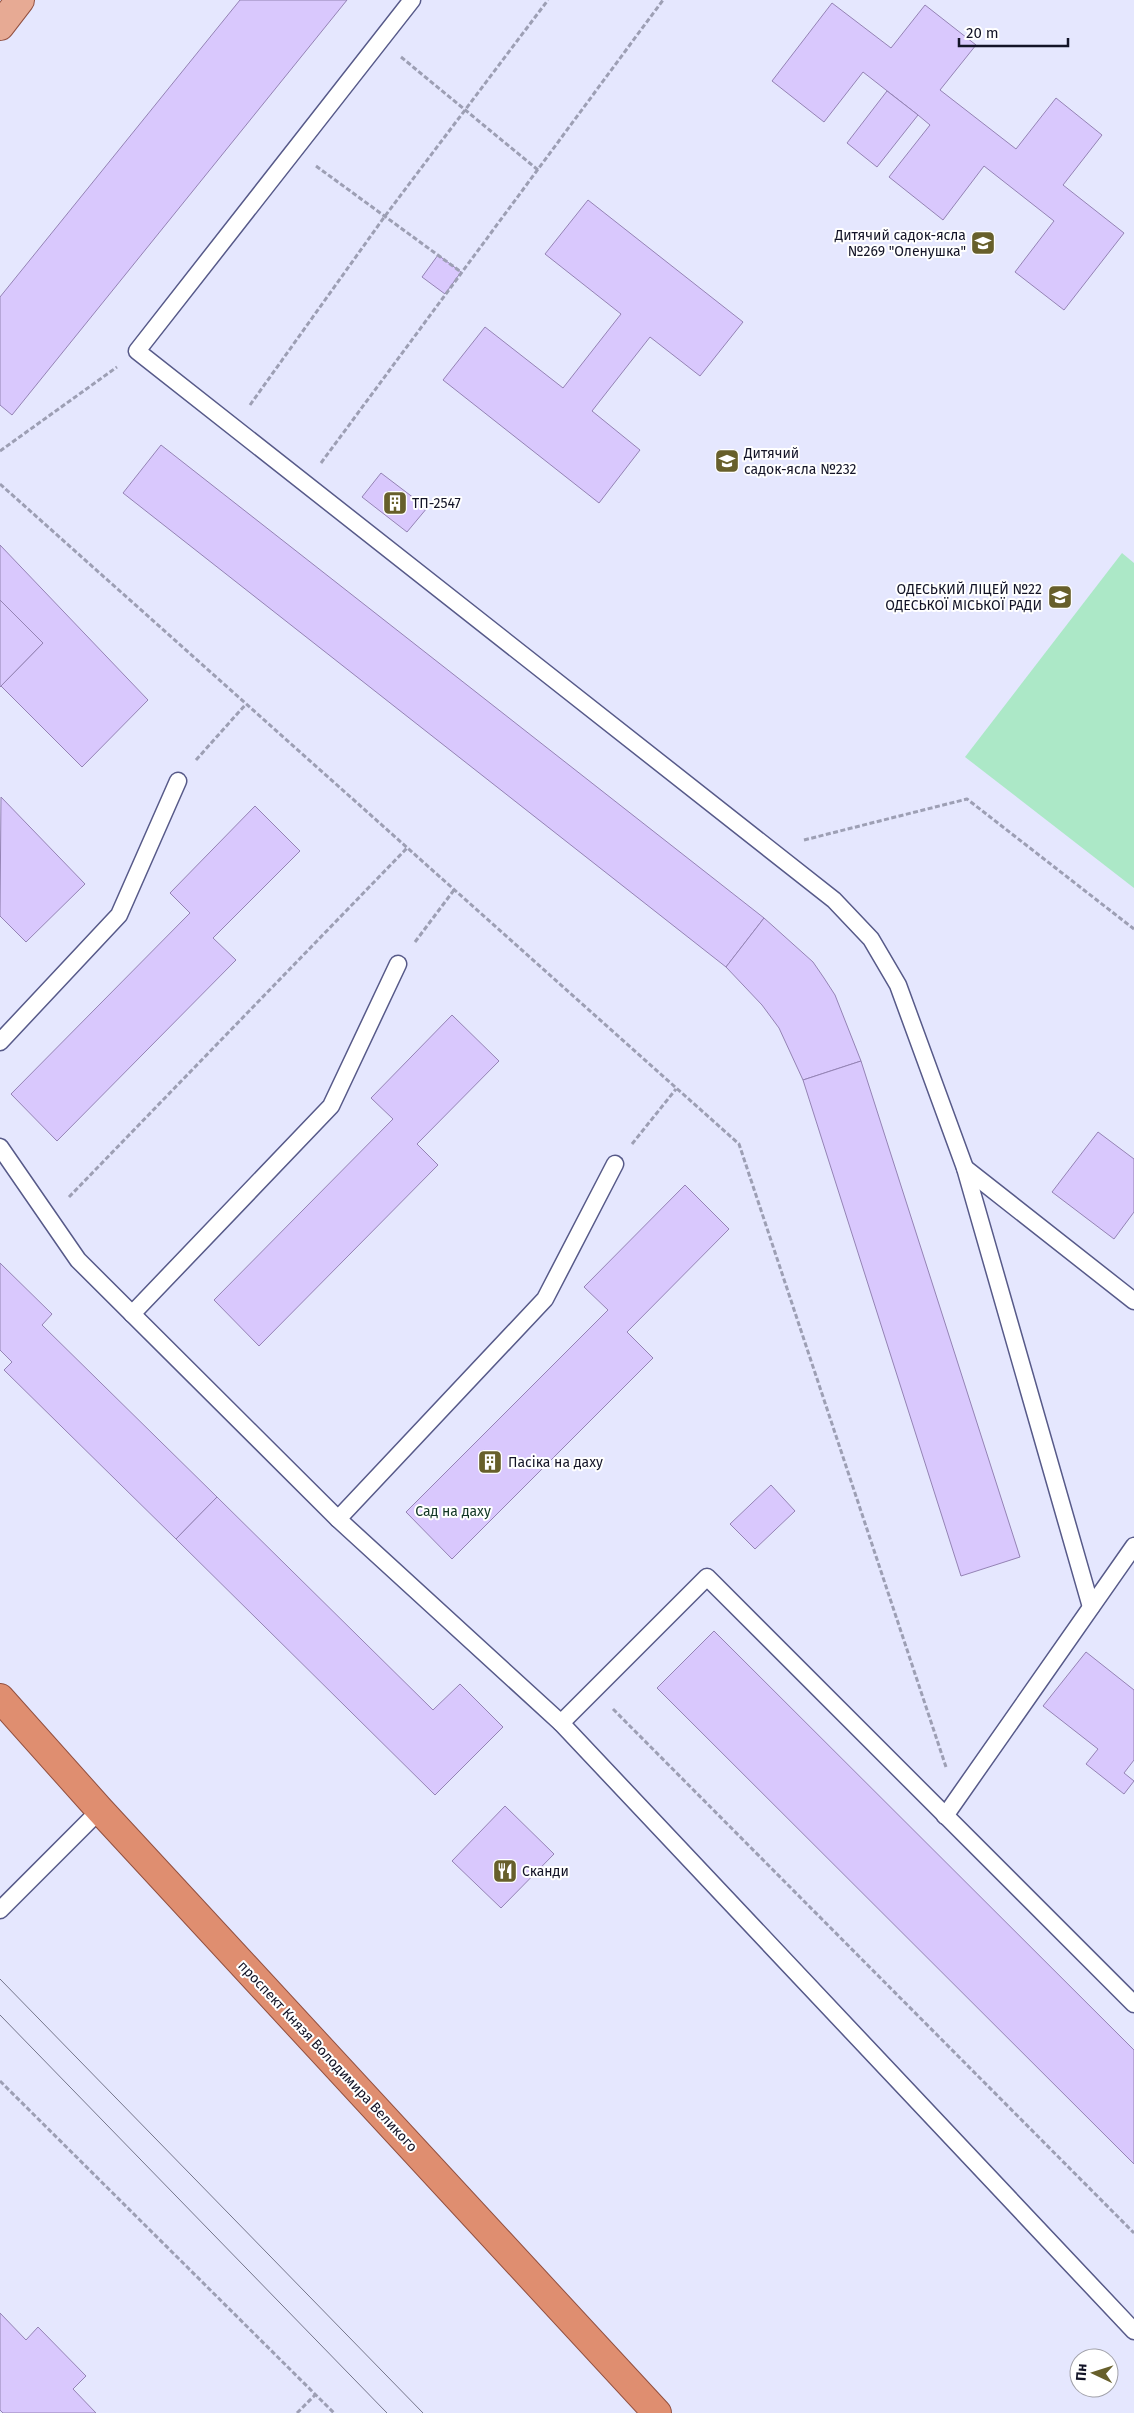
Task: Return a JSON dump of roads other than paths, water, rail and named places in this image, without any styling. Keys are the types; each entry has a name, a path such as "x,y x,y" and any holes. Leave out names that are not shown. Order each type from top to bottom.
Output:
{"highway":[{"name":"проспект Князя Володимира Великого","path":"0,1698 100,1810 657,2413"}],"main road":[{"path":"0,26 20,0"}],"lane":[{"path":"412,0 137,351 834,900 871,940 898,985 965,1168 1091,1607"},
{"path":"0,1042 119,915 178,781"},
{"path":"132,1314 331,1106 398,964"},
{"path":"0,1147 78,1260 338,1519 560,1723 1134,2331"},
{"path":"338,1519 545,1299 615,1164"},
{"path":"965,1168 1132,1297"},
{"path":"944,1816 1134,1546"},
{"path":"560,1723 706,1577 1134,2004"},
{"path":"0,1910 100,1810"}],"tram line":[{"path":"0,1979 423,2413"},
{"path":"0,2015 387,2413"}],"place":[{"name":"Дитячий садок-ясла №269 \"Оленушка\"","path":"983,243"},
{"name":"Дитячий садок-ясла №232","path":"727,461"},
{"name":"ТП-2547","path":"395,503"},
{"name":"ОДЕСЬКИЙ ЛІЦЕЙ №22 ОДЕСЬКОЇ МІСЬКОЇ РАДИ","path":"1060,597"},
{"name":"Пасіка на даху","path":"490,1462"},
{"name":"Сканди","path":"505,1871"}],"park label":[{"name":"Сад на даху","path":"453,1511"}]}
